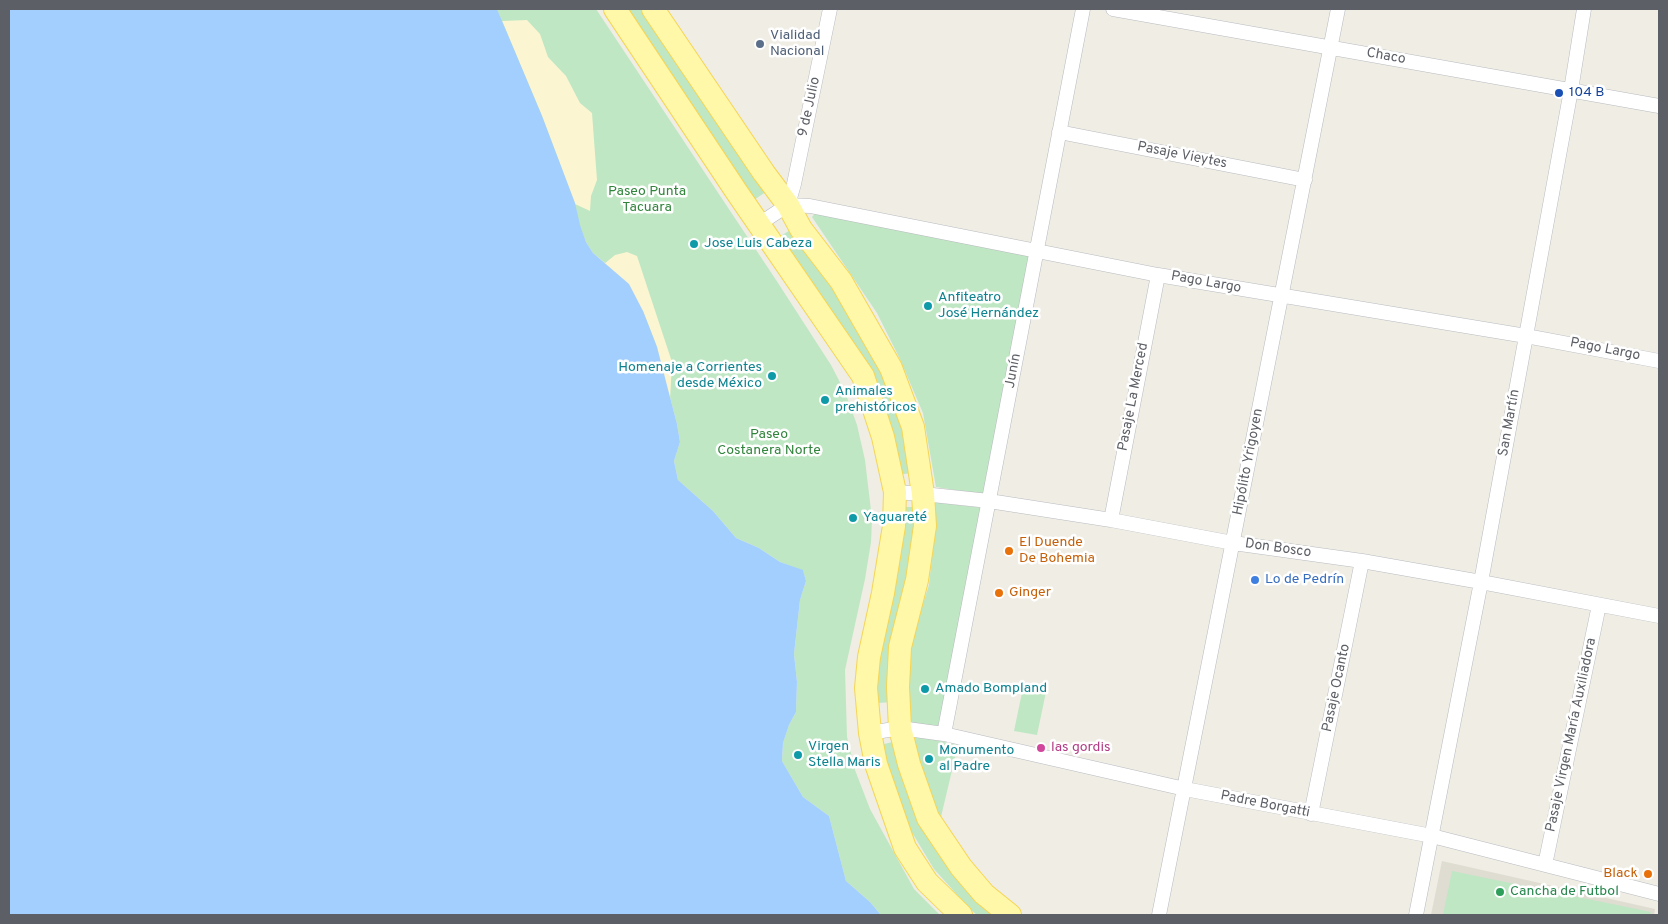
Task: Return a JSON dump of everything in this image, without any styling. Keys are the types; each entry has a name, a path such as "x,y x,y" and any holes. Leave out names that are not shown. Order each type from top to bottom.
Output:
{"main road":[{"path":"615,9 863,376 883,437 895,492 894,526 883,593 869,657 866,688 870,732 876,764 905,848 927,882 961,915"},
{"path":"653,9 764,174 788,205 801,229 841,281 890,364 912,427 923,494 925,526 917,580 900,646 898,687 900,728 928,818 961,867 984,894 1010,915"}],"street":[{"name":"9 de Julio","path":"788,205 830,9"},
{"name":"Junín","path":"944,734 1083,9"},
{"name":"Chaco","path":"1113,9 1659,106"},
{"name":"Hipólito Yrigoyen","path":"1159,915 1338,9"},
{"name":"San Martín","path":"1416,915 1481,582 1572,90 1584,9"},
{"name":"Pasaje Vieytes","path":"1059,132 1305,180"},
{"path":"759,224 788,205"},
{"name":"Pago Largo","path":"788,205 810,206 1158,275 1526,336 1659,361"},
{"name":"Pasaje La Merced","path":"1111,520 1158,275"},
{"name":"Don Bosco","path":"895,492 989,500 1234,543 1362,561 1659,616"},
{"name":"Pasaje Ocanto","path":"1311,814 1362,561"},
{"name":"Pasaje Virgen María Auxiliadora","path":"1545,865 1599,605"},
{"name":"Padre Borgatti","path":"870,732 900,728 944,734 1185,789 1432,836 1659,894"}],"shaded area":[{"name":"Cancha de Futbol","path":"1442,861 1655,909 1654,915 1431,915"}],"green space":[{"name":"Paseo Costanera Norte","path":"497,9 596,9 778,283 831,365 845,392 857,425 865,460 872,519 871,542 865,579 845,670 847,737 855,770 870,809 914,889 940,915 881,915 870,902 846,881 829,816 803,797 782,761 783,743 796,712 797,682 794,654 800,600 806,581 803,571 780,562 759,548 736,538 713,511 678,480 674,461 680,442 657,347 616,272 593,253 586,242"},
{"path":"627,9 646,9 767,191 754,200"},
{"name":"Anfiteatro José Hernández","path":"817,211 1032,255 987,495 936,487 923,413 899,357 877,313 812,217"},
{"path":"792,229 837,296 888,383 901,425 911,473 897,475 886,429 779,237"},
{"path":"933,502 983,508 939,730 904,724 911,642 929,585 933,548"},
{"path":"899,507 913,507 917,531 892,702 878,703 875,674 884,618 898,573 903,537"},
{"path":"1024,683 1047,687 1037,735 1014,731"},
{"path":"917,736 958,745 940,821 913,741"},
{"path":"897,741 911,791 1001,915 977,915 971,910 934,869 910,829 880,745"},
{"name":"Cancha de Futbol","path":"1452,871 1651,912 1650,915 1443,915"}],"sand":[{"path":"527,20 540,34 548,57 566,76 580,103 592,113 597,180 591,196 590,211 575,204 542,116 502,21"},
{"path":"627,252 637,256 672,362 670,400 657,347 643,311 604,264 615,255"}],"water":[{"path":"9,9 497,9 542,116 575,203 586,242 593,253 629,284 643,311 657,347 680,442 674,461 678,480 713,511 736,538 759,548 780,562 803,570 806,581 800,600 794,654 797,682 796,712 783,743 782,761 803,797 829,816 846,881 870,902 881,915 9,915"}],"place":[{"name":"Vialidad Nacional","path":"760,44"},
{"name":"104 B","path":"1559,93"},
{"name":"Jose Luis Cabeza","path":"694,244"},
{"name":"Anfiteatro José Hernández","path":"928,306"},
{"name":"Homenaje a Corrientes desde México","path":"772,376"},
{"name":"Animales prehistóricos","path":"825,400"},
{"name":"Yaguareté","path":"853,518"},
{"name":"El Duende De Bohemia","path":"1009,551"},
{"name":"Lo de Pedrín","path":"1255,580"},
{"name":"Ginger","path":"999,593"},
{"name":"Amado Bompland","path":"925,689"},
{"name":"las gordis","path":"1041,748"},
{"name":"Virgen Stella Maris","path":"798,755"},
{"name":"Monumento al Padre","path":"929,759"},
{"name":"Black","path":"1648,874"},
{"name":"Cancha de Futbol","path":"1500,892"}],"park label":[{"name":"Paseo Punta Tacuara","path":"647,200"}]}
